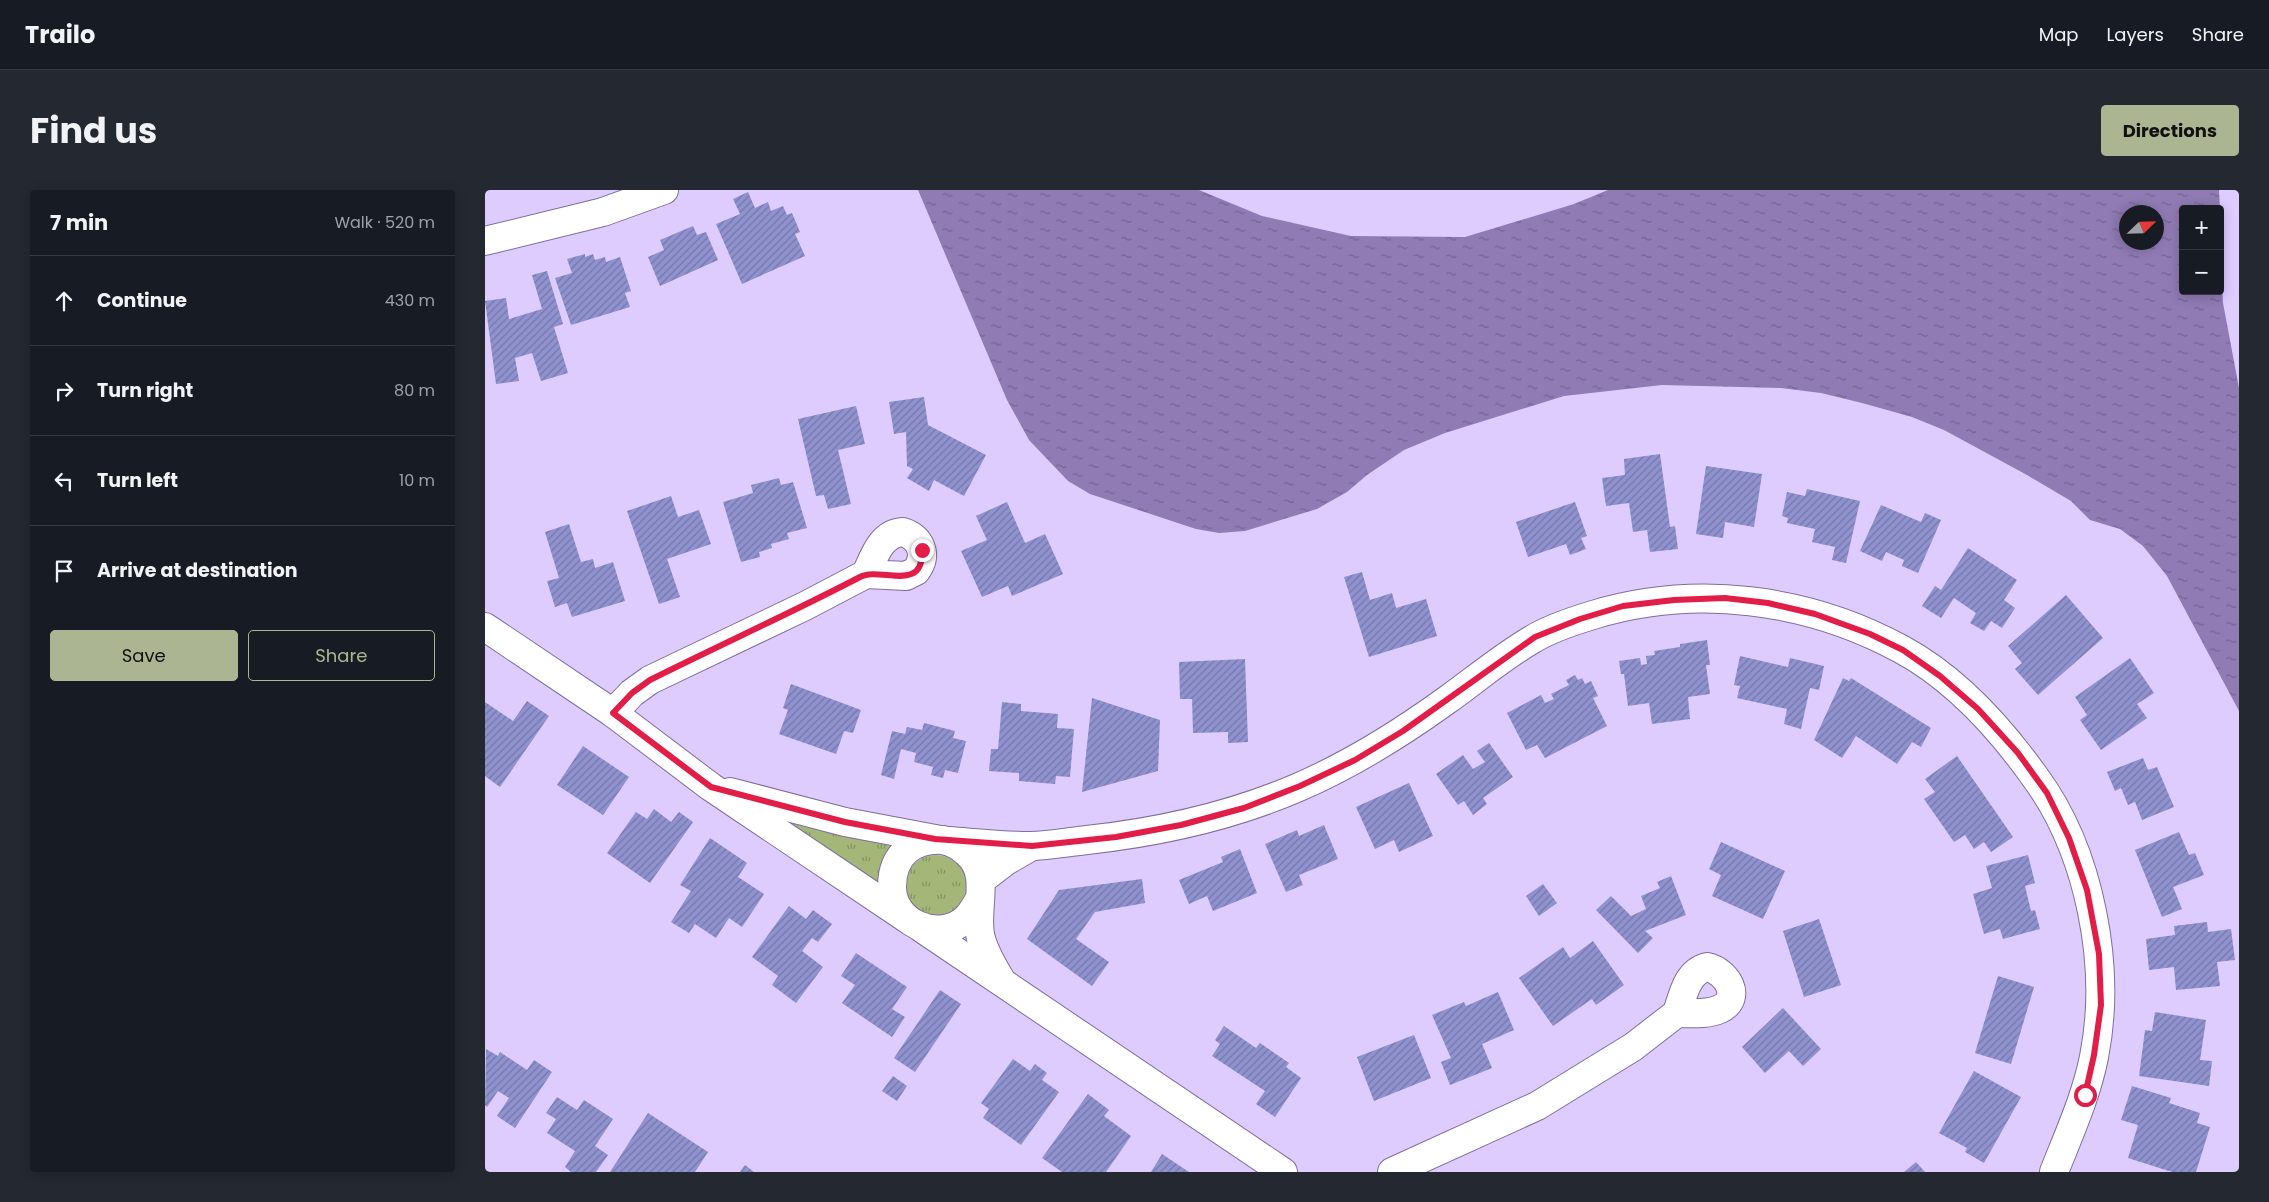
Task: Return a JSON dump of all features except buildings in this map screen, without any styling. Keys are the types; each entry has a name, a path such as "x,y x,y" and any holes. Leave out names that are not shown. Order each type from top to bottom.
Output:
{"street":[{"path":"485,241 603,212 664,190"},
{"path":"613,713 632,693 650,680 805,606 866,574"},
{"path":"711,787 845,822 942,840 1032,846 1116,837 1181,825 1244,808 1300,786 1355,760 1403,731 1535,637 1580,619 1623,606 1674,600 1725,598 1768,603 1815,614 1870,634 1903,650 1940,676 1978,709 2018,753 2047,793 2069,838 2087,890 2099,954 2101,1005 2094,1055 2085,1095 2054,1172"},
{"path":"485,627 613,713 711,787 1283,1172"},
{"path":"1001,982 981,938 978,918 980,889 978,867 971,856 961,847 942,840 920,842 907,850 897,862 892,876 892,891 896,906 913,923 935,930 949,928 963,922 973,911 980,889 1006,861 1032,846"},
{"path":"1392,1172 1537,1106 1633,1047 1677,1013"}],"green space":[{"path":"790,820 891,846 878,889 786,823"},
{"path":"930,855 942,855 958,864 965,874 967,886 965,898 958,908 942,917 930,917 919,912 910,903 905,892 905,880 910,869 919,860"}],"water":[{"path":"918,190 1199,190 1262,216 1351,236 1465,237 1574,204 1608,190 2219,190 2220,205 2179,205 2179,295 2223,295 2239,388 2239,711 2167,576 2143,546 2120,529 2090,520 2071,501 1944,430 1912,417 1821,393 1781,388 1662,385 1564,396 1445,433 1404,450 1367,475 1347,492 1317,509 1245,531 1219,533 1196,529 1090,494 1068,481 1029,440 1007,400"}],"route":[{"path":"922,550 923,558 921,565 911,574 905,576 885,576 866,574 805,606 650,680 632,693 613,713 711,787 845,822 935,839 1032,846 1116,837 1181,825 1244,808 1300,786 1355,760 1403,731 1535,637 1580,619 1623,606 1674,600 1725,598 1768,603 1815,614 1870,634 1903,650 1940,676 1978,709 2018,753 2047,793 2069,838 2087,890 2099,954 2101,1005 2094,1055 2085,1095"}]}
